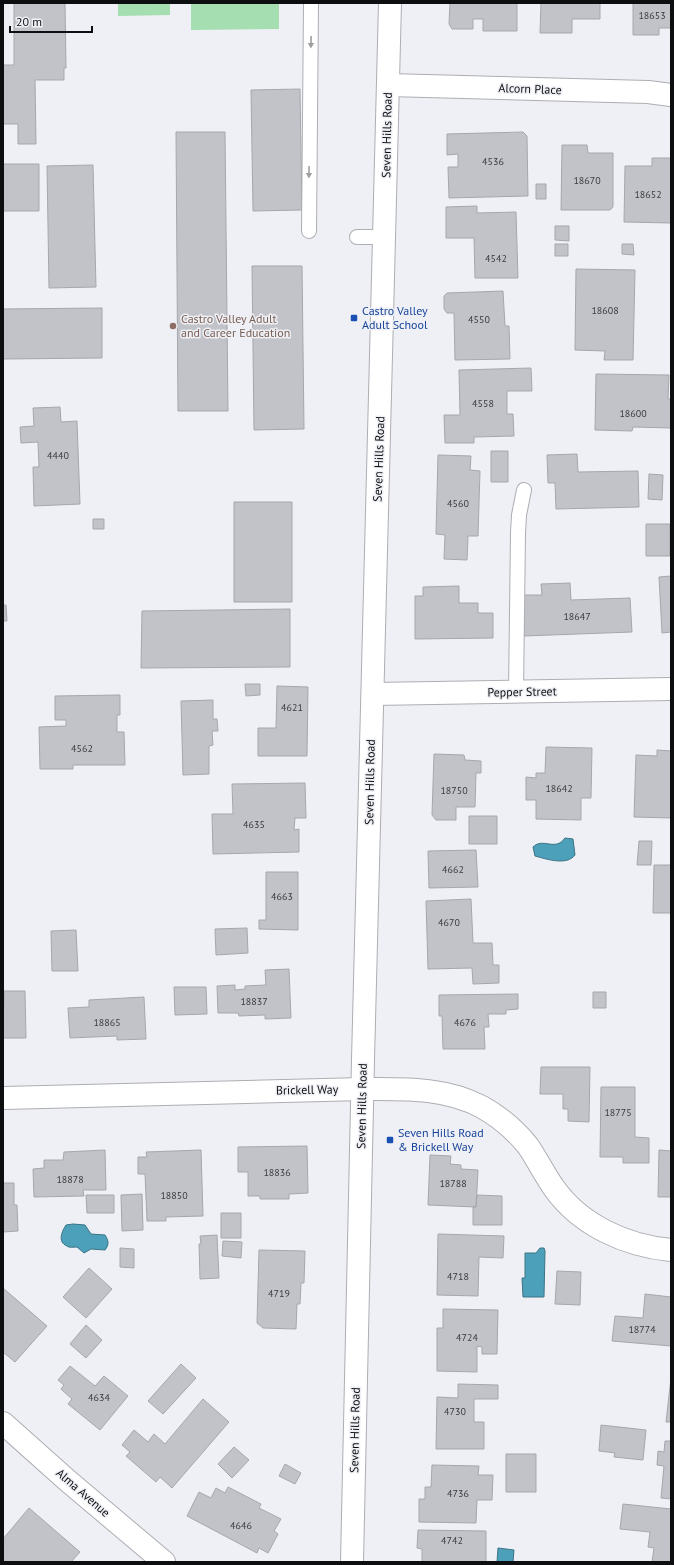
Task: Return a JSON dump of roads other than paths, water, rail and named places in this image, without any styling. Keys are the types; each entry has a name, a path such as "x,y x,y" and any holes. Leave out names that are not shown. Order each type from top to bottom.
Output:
{"street":[{"name":"Seven Hills Road","path":"352,1562 390,3"},
{"name":"Alcorn Place","path":"388,85 640,92 671,95"},
{"name":"Pepper Street","path":"373,694 671,689"},
{"name":"Brickell Way","path":"3,1098 363,1089 427,1090 462,1098 497,1117 527,1146 554,1188 569,1205 594,1225 628,1241 644,1246 671,1250"},
{"name":"Alma Avenue","path":"3,1423 68,1481 164,1562"}],"lane":[{"path":"309,231 311,3"},
{"path":"357,237 384,237"},
{"path":"516,692 518,533 519,515 524,490"}],"water":[{"path":"565,838 573,839 575,855 571,858 556,861 535,856 533,847 537,844 557,844"},
{"path":"66,1225 85,1225 91,1234 105,1235 108,1243 105,1250 91,1249 84,1253 77,1247 69,1247 64,1244 61,1239 63,1230"},
{"path":"540,1248 544,1248 545,1251 544,1297 523,1297 522,1278 525,1278 525,1253 536,1253"},
{"path":"498,1548 514,1550 513,1562 497,1562"}],"place":[{"name":"Castro Valley Adult School","path":"354,318"},
{"name":"Castro Valley Adult and Career Education","path":"173,326"},
{"name":"Seven Hills Road & Brickell Way","path":"390,1140"}]}
